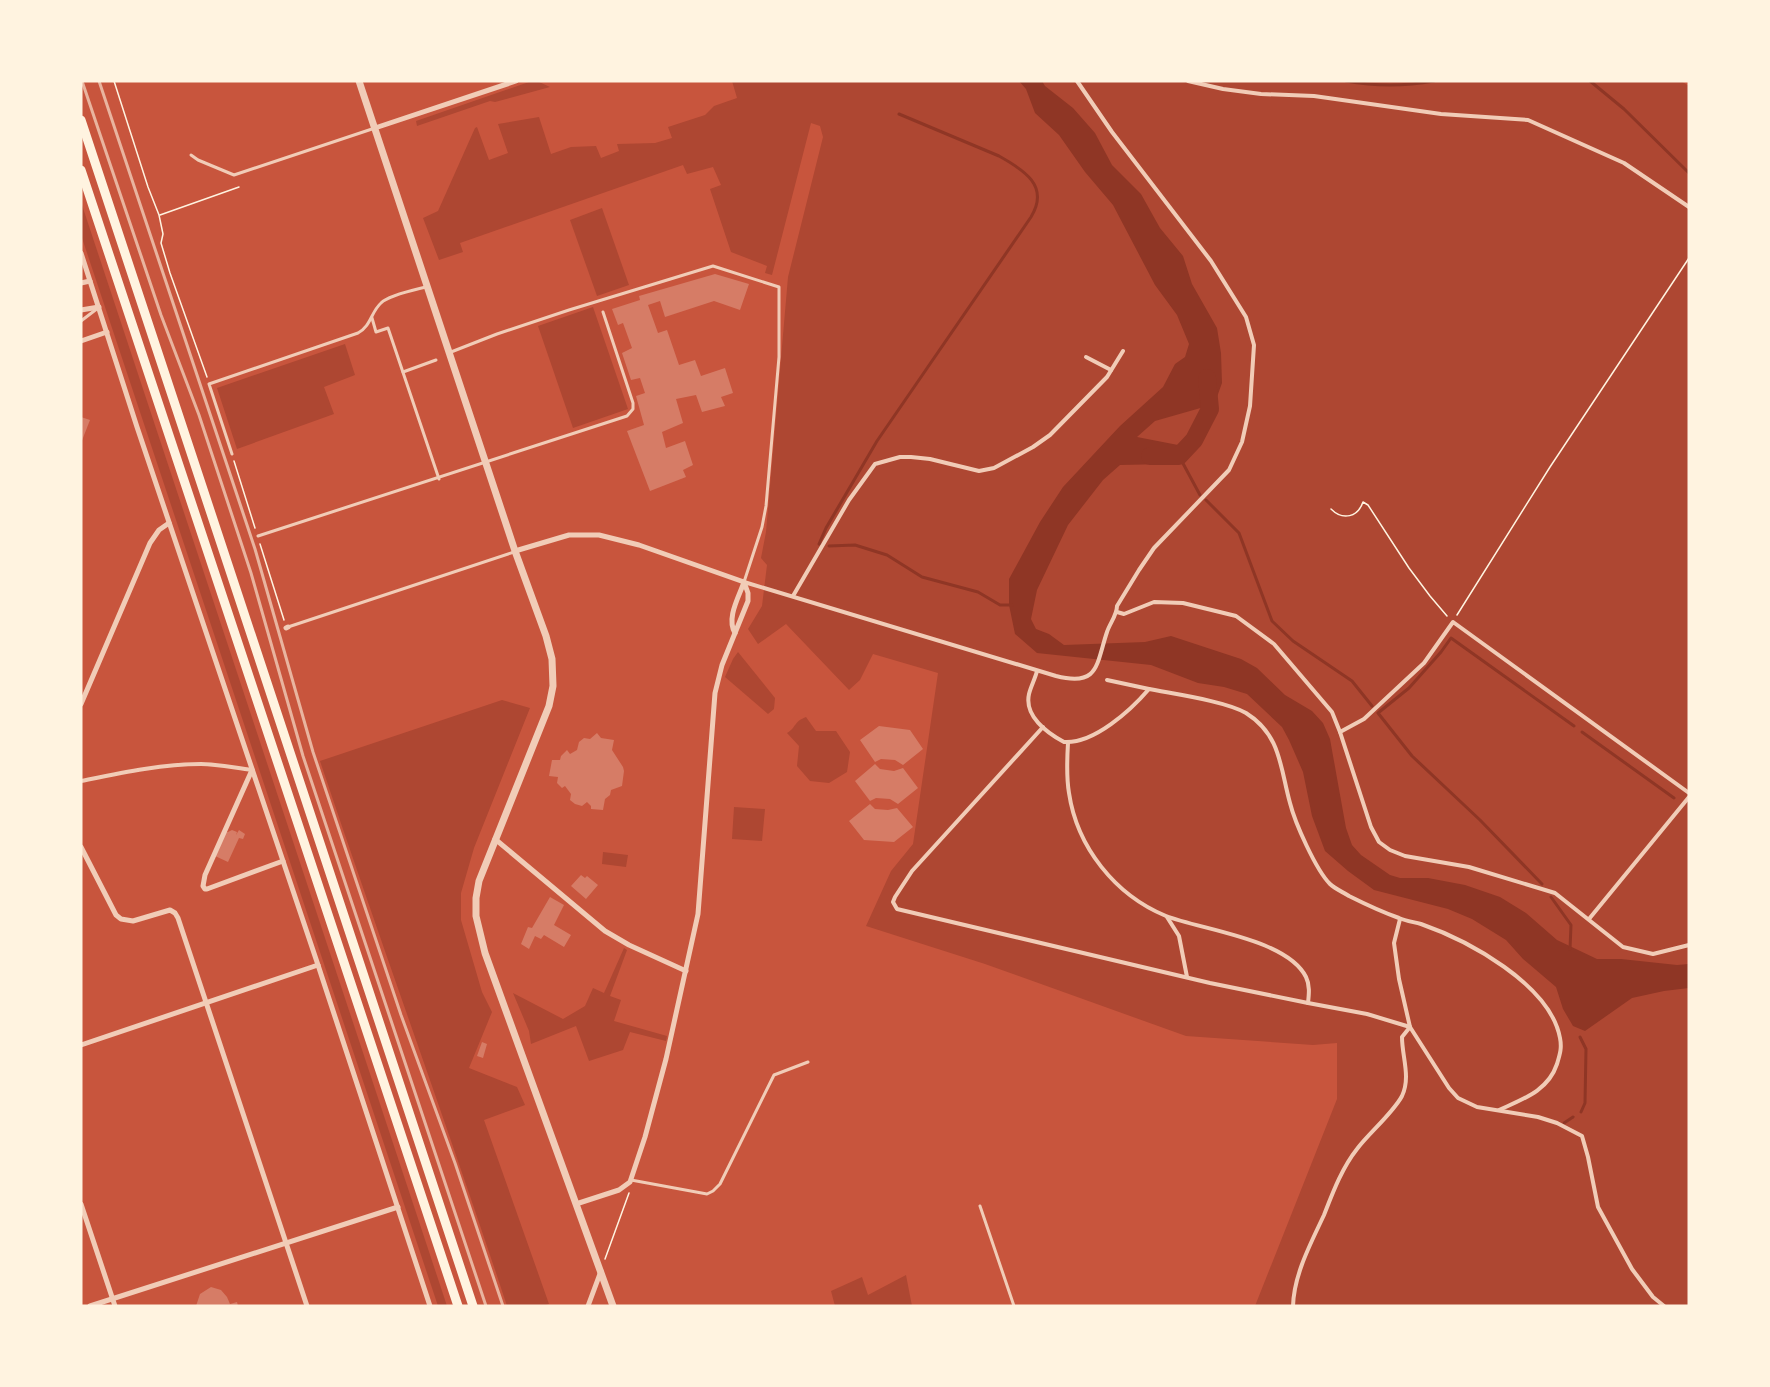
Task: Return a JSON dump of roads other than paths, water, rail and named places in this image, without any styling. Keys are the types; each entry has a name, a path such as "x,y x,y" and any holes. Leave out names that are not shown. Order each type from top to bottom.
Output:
{"highway":[{"path":"81,120 473,1306"},
{"path":"81,170 458,1306"}],"street":[{"path":"359,81 515,551 549,644 553,664 553,686 545,717 482,869 475,907 478,926 512,1027 612,1306"},
{"path":"375,128 516,81"},
{"path":"515,551 569,535 599,535 639,545 744,582 1036,671 1076,680 1092,674 1109,625 1118,612 1117,606 1138,570 1154,548 1229,470 1242,442 1250,406 1254,345 1246,317 1211,261 1112,132 1077,81"},
{"path":"1188,81 1261,94 1314,96 1441,114 1528,120 1624,163 1689,207"},
{"path":"81,253 430,1306"},
{"path":"81,283 90,281"},
{"path":"81,310 99,307"},
{"path":"81,341 107,332"},
{"path":"793,596 849,500 875,464 900,457 911,457 930,459 979,471 994,468 1050,435 1107,377 1123,351"},
{"path":"1086,357 1111,370"},
{"path":"81,704 150,543 159,530 169,523"},
{"path":"735,633 732,620 744,582"},
{"path":"576,1204 622,1189 631,1180 669,1050 699,902 714,699 719,675 748,601 744,582"},
{"path":"1118,612 1124,614 1154,602 1171,601 1206,608 1236,616 1274,644 1332,712 1371,827 1379,842 1390,850 1405,856 1469,867 1555,893 1623,947 1653,954 1689,945"},
{"path":"1340,732 1364,719 1424,663 1453,622 1689,795 1589,919"},
{"path":"1036,671 1029,693 1028,704 1032,715 1043,727 1068,743 1108,726 1137,703 1149,689"},
{"path":"1107,680 1224,705 1244,712 1263,726 1273,741 1297,824 1322,874 1331,886 1400,919 1420,924 1474,947 1493,958 1533,992 1549,1011 1559,1029 1562,1047 1553,1075 1539,1090 1499,1110"},
{"path":"1043,727 912,871 895,897 894,905 897,909 1187,977 1367,1014 1410,1028"},
{"path":"1068,743 1067,781 1070,800 1088,848 1097,862 1137,900 1167,916 1250,940 1280,954 1304,974 1309,988 1308,1003"},
{"path":"81,781 128,772 194,764 252,770"},
{"path":"252,770 205,875 203,886 207,889 283,861"},
{"path":"495,838 605,931 629,945 686,971"},
{"path":"81,847 116,915 123,921 135,920 164,910 172,911 178,918 307,1306"},
{"path":"1167,916 1179,936 1187,977"},
{"path":"1400,919 1394,943 1399,979 1410,1028 1426,1054 1458,1098 1478,1107 1557,1123 1582,1136 1598,1207 1632,1269 1653,1297 1664,1306"},
{"path":"81,1045 318,964"},
{"path":"1293,1306 1305,1260 1340,1176 1355,1150 1401,1096 1405,1084 1406,1068 1402,1037 1410,1028"},
{"path":"81,1204 115,1306"},
{"path":"90,1306 398,1207"},
{"path":"588,1306 601,1271"}],"lane":[{"path":"191,155 234,175 375,128"},
{"path":"449,352 569,310 712,266 779,287 779,357 766,506 762,527 744,582"},
{"path":"232,454 209,384 358,333 367,327 385,299 427,286"},
{"path":"81,321 99,307"},
{"path":"258,536 626,417 633,409 633,403 603,312"},
{"path":"372,318 376,332 388,328 439,479"},
{"path":"403,372 436,360"},
{"path":"287,628 515,551"},
{"path":"631,1180 707,1194 713,1191 720,1185 774,1075 807,1062"},
{"path":"980,1206 1014,1306"}],"waterway":[{"path":"1346,81 1390,85 1434,81"},
{"path":"1590,81 1624,109 1689,173"},
{"path":"821,544 819,544 826,528 877,441 1031,217 1038,196 1032,180 999,156 899,114"},
{"path":"1150,456 1179,456 1194,440 1210,409 1207,378"},
{"path":"1179,456 1200,495"},
{"path":"1206,500 1239,533 1272,621 1293,641 1352,681 1372,706"},
{"path":"829,546 855,545 887,555 922,577 978,592 1000,605 1012,605"},
{"path":"1542,884 1480,820 1412,756 1378,713 1409,688 1451,638 1574,726"},
{"path":"1582,732 1674,798"},
{"path":"1551,897 1571,925 1570,949"},
{"path":"1580,1037 1586,1049 1585,1103 1581,1112"},
{"path":"1564,1123 1573,1117"}],"railway":[{"path":"82,81 161,315 199,415 251,573 303,756 486,1306"},
{"path":"99,81 255,549 313,752 401,1015 455,1163 503,1306"}]}
